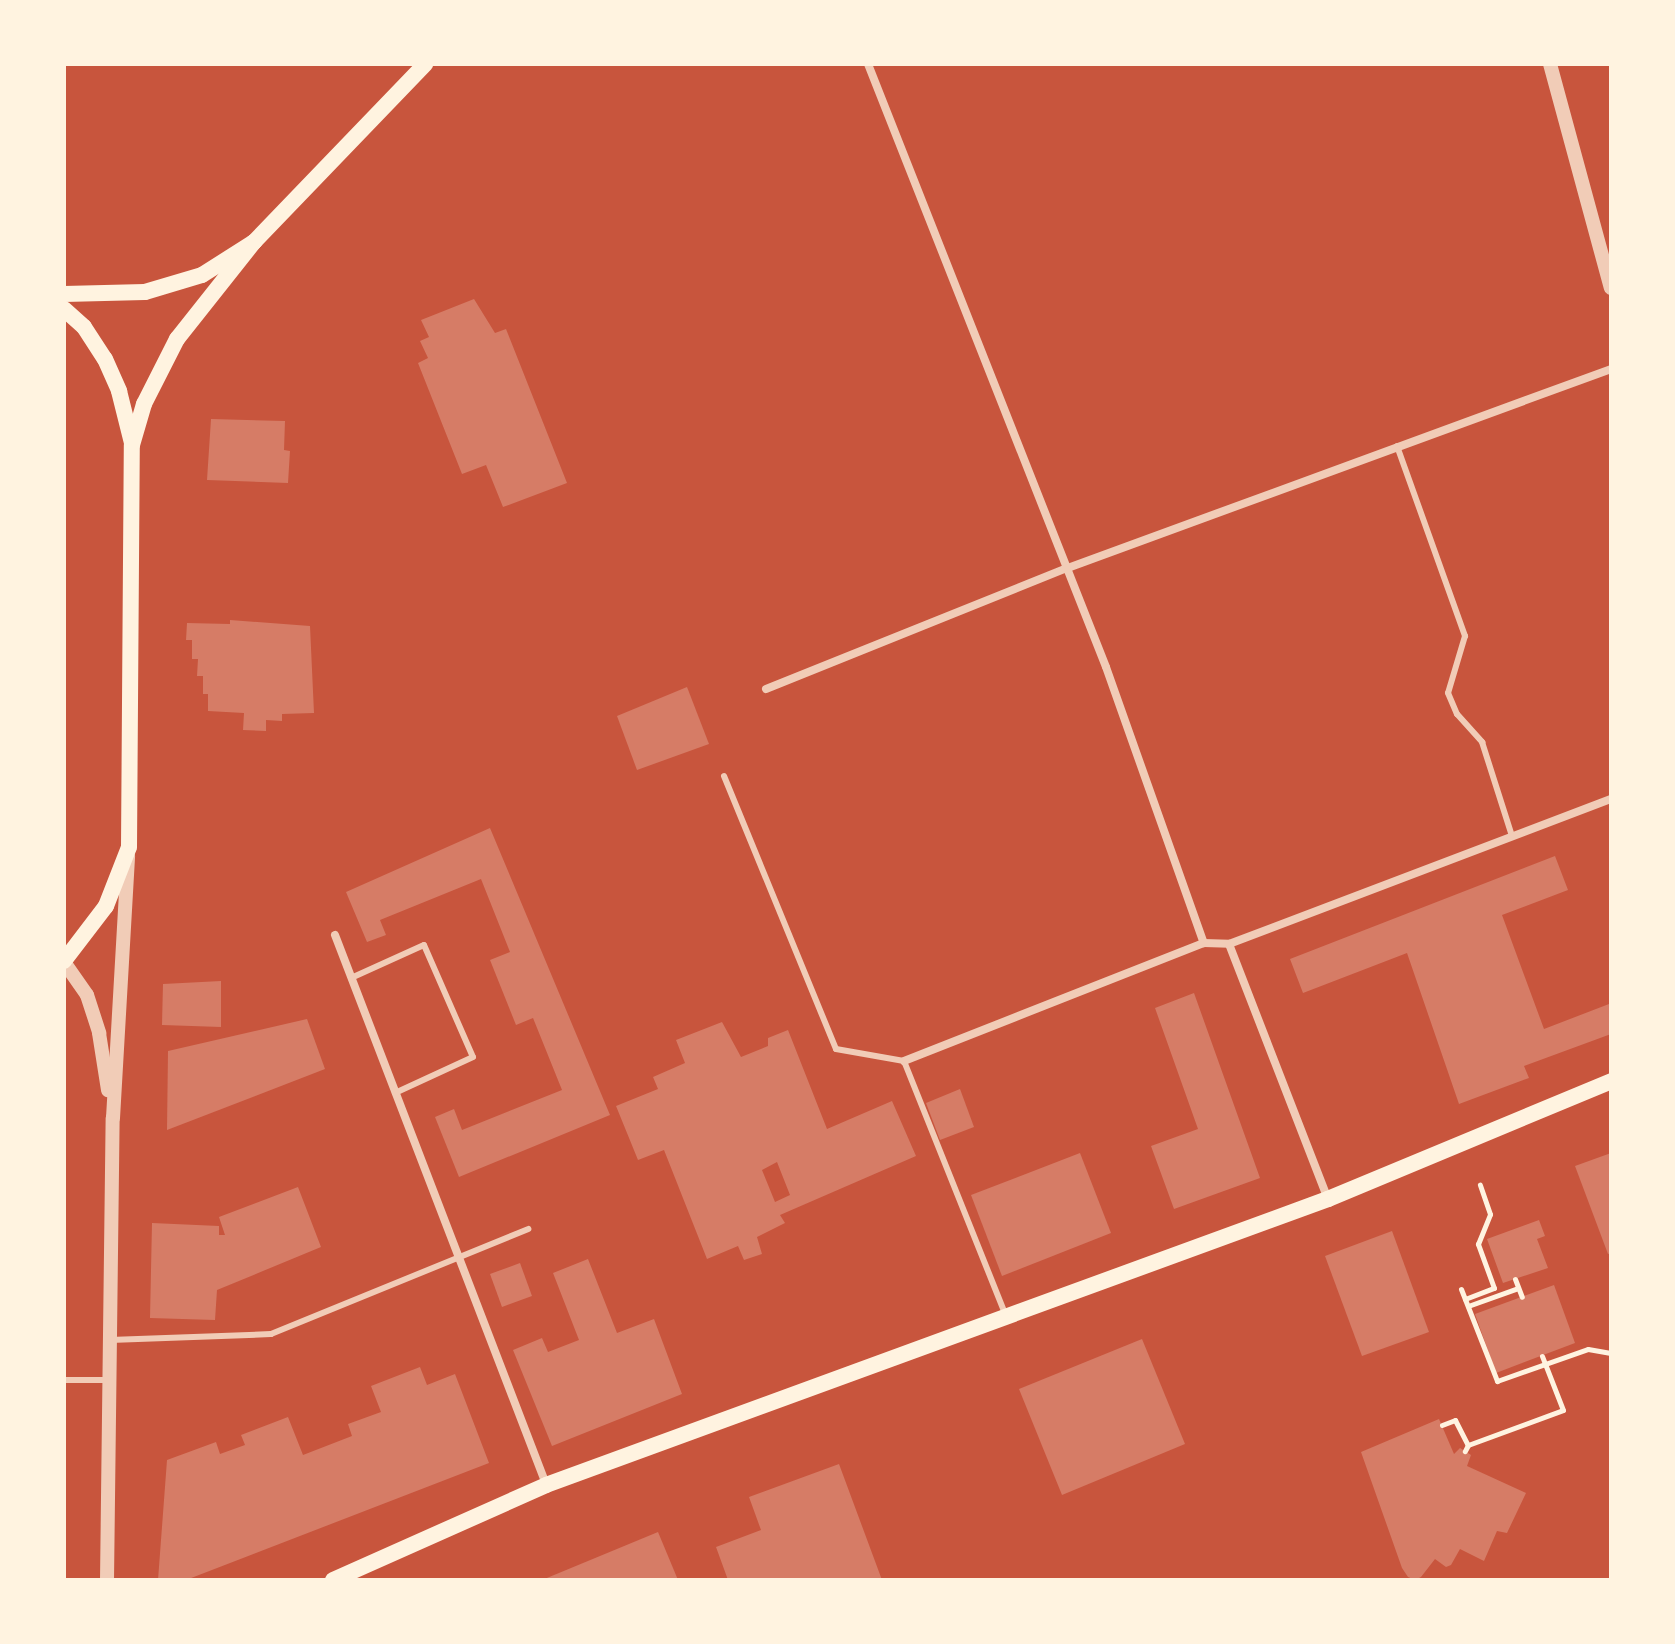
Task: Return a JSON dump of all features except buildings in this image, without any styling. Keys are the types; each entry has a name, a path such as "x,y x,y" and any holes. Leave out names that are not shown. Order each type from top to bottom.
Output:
{"main road":[{"path":"132,445 144,404 177,339 254,242 425,64"},
{"path":"64,294 145,292 202,275 254,242"},
{"path":"64,309 84,327 105,359 119,391 132,445 129,847 106,906 64,962"},
{"path":"333,1580 546,1485 1328,1199 1611,1081"}],"street":[{"path":"868,64 1106,667 1204,943"},
{"path":"1550,64 1611,288"},
{"path":"766,689 1065,569 1611,369"},
{"path":"904,1061 1204,943 1229,944 1611,799"},
{"path":"107,1580 113,1118 129,847"},
{"path":"335,935 546,1485"},
{"path":"1229,944 1328,1199"},
{"path":"64,962 87,995 95,1020 113,1118"}],"lane":[{"path":"1397,445 1465,636 1448,693 1457,714 1482,742 1512,836"},
{"path":"724,776 836,1049 904,1061 1006,1317"},
{"path":"351,978 424,945 473,1057 395,1093"},
{"path":"110,1340 271,1334 528,1229"},
{"path":"64,1380 109,1380"}],"path":[{"path":"1465,1299 1494,1288 1478,1244 1490,1214 1480,1185"},
{"path":"1515,1279 1522,1297"},
{"path":"1468,1306 1518,1288"},
{"path":"1461,1289 1497,1381 1588,1349 1611,1353"},
{"path":"1442,1425 1455,1420 1467,1448 1563,1410 1542,1356"}]}
